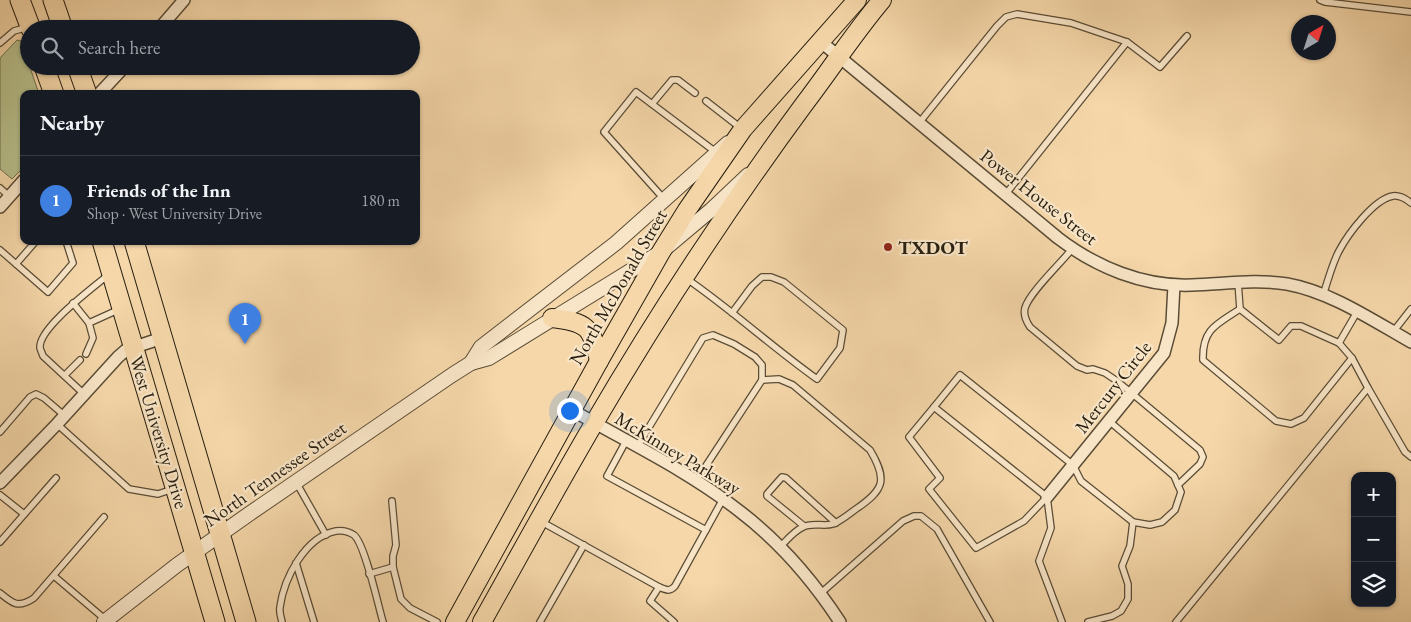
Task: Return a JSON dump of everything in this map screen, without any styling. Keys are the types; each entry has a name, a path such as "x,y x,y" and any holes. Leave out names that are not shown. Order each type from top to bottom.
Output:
{"highway":[{"path":"20,0 27,20"},
{"path":"53,0 60,20"},
{"path":"47,75 53,90"},
{"path":"80,75 85,90"},
{"name":"West University Drive","path":"103,245 215,622"},
{"name":"West University Drive","path":"135,245 246,622"}],"main road":[{"name":"North McDonald Street","path":"455,622 661,252 711,174 743,130 858,0"},
{"path":"482,622 594,423 685,278 766,157 838,56 882,0"},
{"path":"552,318 573,321 586,328 593,338 599,361"}],"street":[{"path":"167,20 184,0"},
{"name":"Power House Street","path":"820,41 1072,249 1100,265 1128,276 1174,285 1255,281 1288,284 1323,295 1411,342"},
{"path":"103,90 117,75"},
{"path":"472,363 481,347 587,266 665,201 743,130"},
{"path":"472,363 489,358 661,252 711,210 766,157"},
{"path":"0,207 20,184"},
{"name":"Mercury Circle","path":"1047,497 1158,362 1168,344 1172,323 1174,285"},
{"path":"0,483 61,420 118,356 133,348 162,338"},
{"name":"North Tennessee Street","path":"105,621 195,552 472,363"},
{"name":"McKinney Parkway","path":"572,410 696,481 752,521 808,577 840,622"}],"lane":[{"path":"1320,0 1411,12"},
{"path":"919,123 1006,17 1017,14 1071,23 1127,42 1160,67 1187,36"},
{"path":"0,44 14,31 20,30"},
{"path":"1005,195 1127,42"},
{"path":"652,104 672,80 678,80 694,93"},
{"path":"665,201 604,132 636,92 717,153"},
{"path":"706,101 743,130"},
{"path":"0,188 9,196"},
{"path":"1323,295 1339,252 1355,228 1372,208 1386,198 1395,196 1403,197 1411,203"},
{"path":"16,264 33,245"},
{"path":"0,250 48,292 73,262 67,245"},
{"path":"1072,249 1029,299 1024,310 1026,321 1030,327 1077,366 1105,373 1200,450 1203,457 1200,464 1178,485"},
{"path":"84,394 43,356 40,348 42,338 60,316 112,272"},
{"path":"685,278 710,295 732,313 788,358 817,379 840,348 843,330 784,282 771,277 762,277 752,286 732,313"},
{"path":"1238,282 1240,309 1279,340 1291,326 1301,326 1339,343 1352,358 1405,452 1411,457"},
{"path":"73,304 89,323 92,338 86,354"},
{"path":"89,323 122,308"},
{"path":"1240,309 1219,322 1206,334 1203,346 1203,360 1276,421 1291,424 1304,418 1352,358"},
{"path":"1393,332 1411,309"},
{"path":"1339,343 1357,312"},
{"path":"637,447 703,338 713,335 734,344 755,357 762,365 762,380 696,481"},
{"path":"65,375 80,360"},
{"path":"1047,497 1024,521 976,548 929,489 940,478 908,437 960,375 1073,465 1082,482 1133,522 1150,525 1162,522 1175,510 1181,492 1174,476 1109,421"},
{"path":"762,380 779,379 793,385 870,450 878,463 882,474 880,487 868,502 836,523 826,526 804,526 767,496 782,477 786,478 836,523"},
{"path":"1176,622 1368,388"},
{"path":"0,432 30,398 36,394 44,398 61,420 130,490 158,494 176,488"},
{"path":"934,407 1047,497 1051,528 1039,561 1062,622"},
{"path":"626,441 607,476 706,530"},
{"path":"0,542 56,478"},
{"path":"296,482 326,534"},
{"path":"0,495 24,514"},
{"path":"538,521 667,590 672,589 723,499"},
{"path":"392,501 396,545 393,567 401,599 410,608 437,622"},
{"path":"821,593 903,520 914,516 921,516 938,529 990,622"},
{"path":"0,593 19,605 27,603 34,598 104,517"},
{"path":"1088,622 1112,616 1121,610 1128,599 1128,584 1122,566 1130,546 1133,522"},
{"path":"780,547 804,526"},
{"path":"282,622 279,609 285,587 296,563 312,543 326,534 344,530 355,536 362,547 382,622"},
{"path":"540,622 584,545"},
{"path":"296,563 314,622"},
{"path":"369,574 393,567"},
{"path":"54,576 105,621"},
{"path":"659,587 650,601 674,622"}],"green space":[{"path":"17,40 20,41 20,75 33,75 38,90 20,90 20,171 12,179 0,169 0,58"}],"place":[{"name":"TXDOT","path":"888,247"},
{"name":"Friends of the Inn","path":"245,344"}]}
